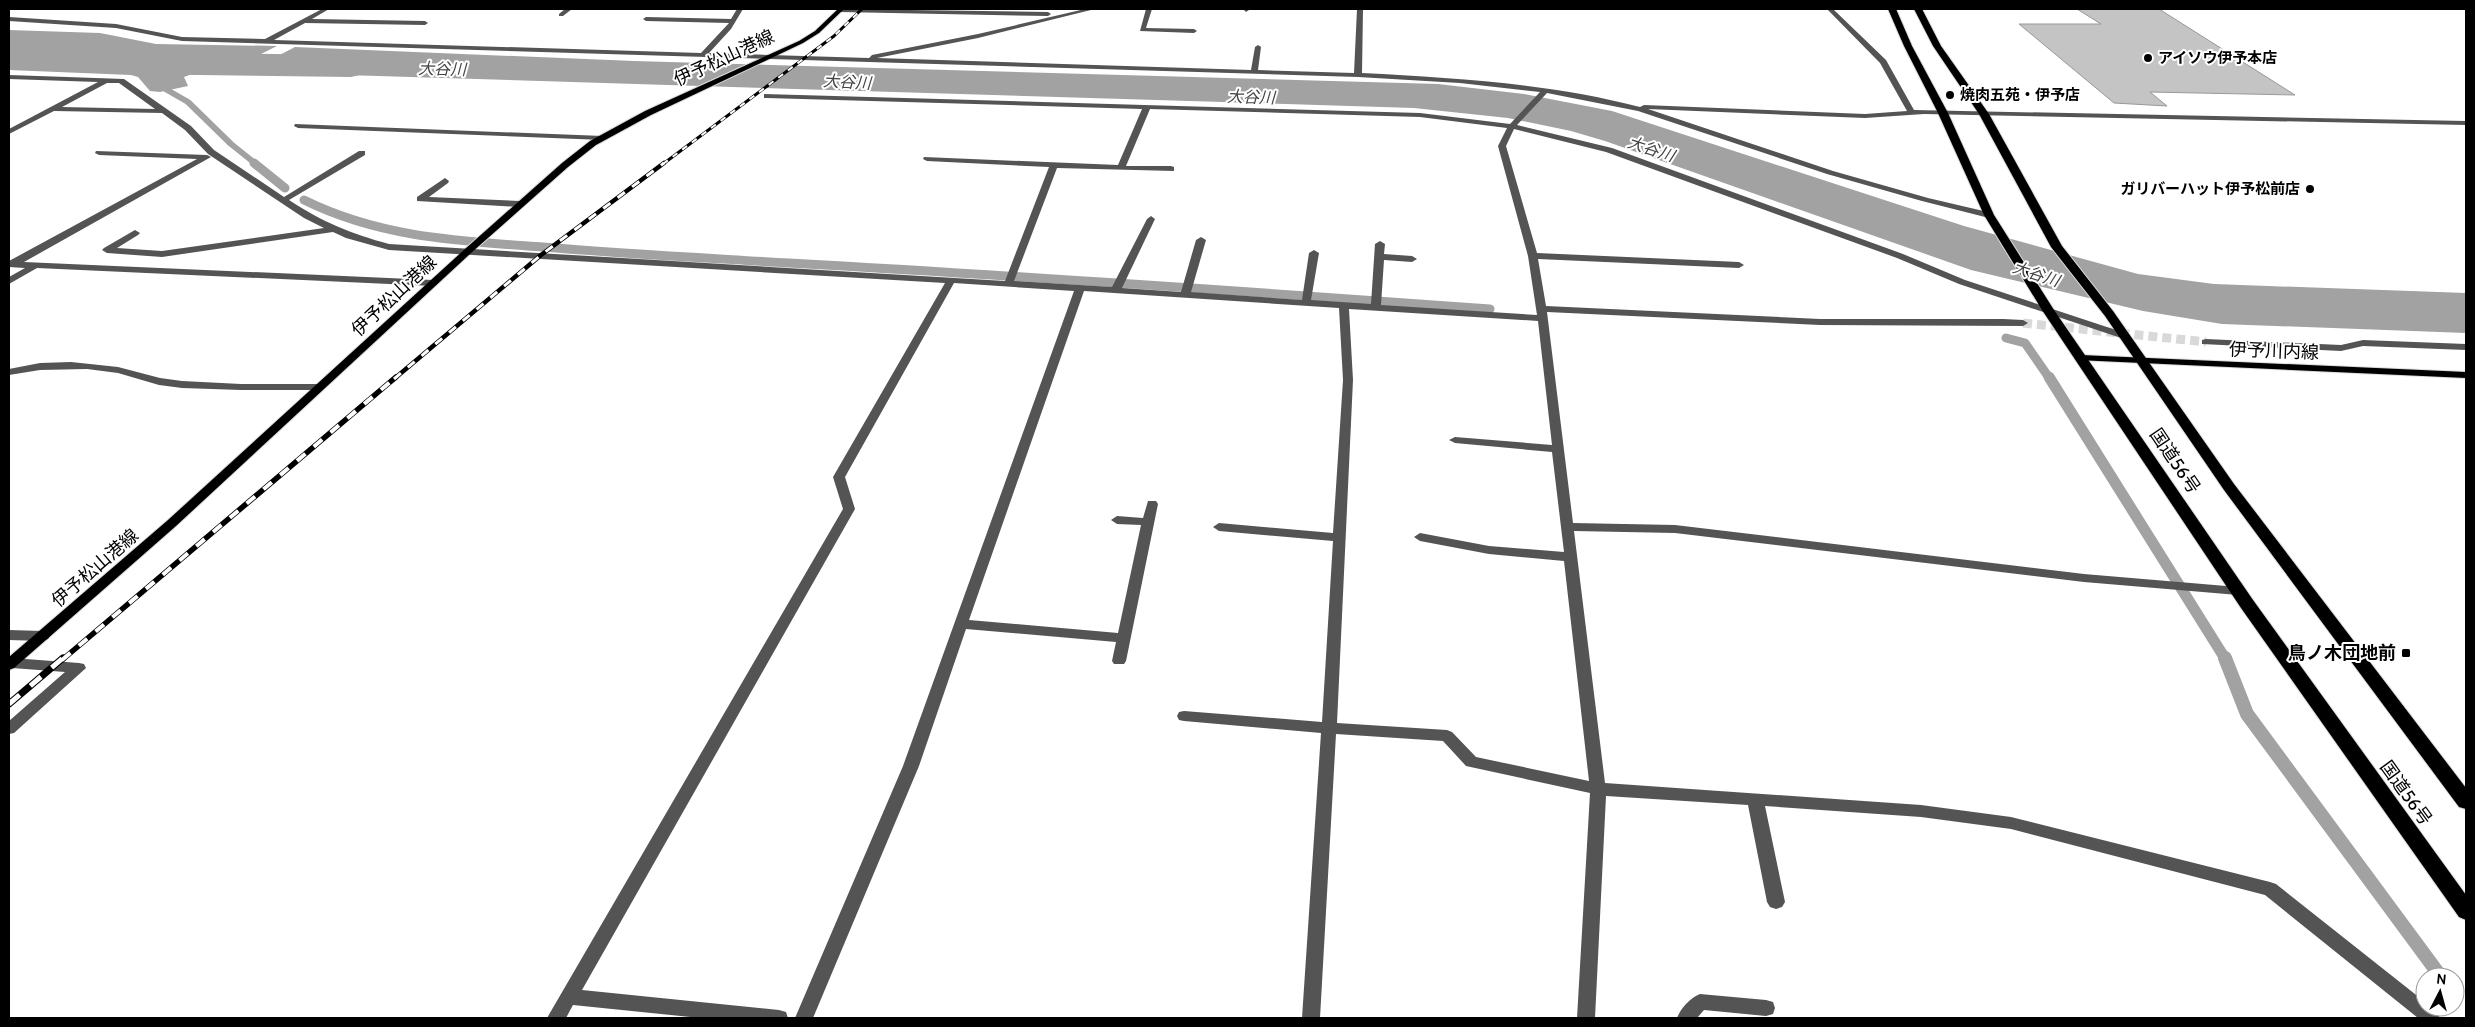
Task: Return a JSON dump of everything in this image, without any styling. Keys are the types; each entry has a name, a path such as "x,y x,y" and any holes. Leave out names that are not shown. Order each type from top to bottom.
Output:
{"highway":[{"name":"国道56号","path":"1892,9 1908,46 1943,113 1991,219 2048,310 2238,591 2466,911"},
{"name":"国道56号","path":"1918,9 1937,46 1984,114 2057,247 2110,314 2229,487 2466,802"}],"main road":[{"name":"伊予松山港線","path":"10,664 172,523 468,251 565,165 603,138 693,92 766,59 817,32 841,9"},
{"name":"伊予川内線","path":"2081,358 2466,375"}],"street":[{"path":"265,42 326,9"},
{"path":"560,15 569,9"},
{"path":"703,56 720,39 734,21 740,9"},
{"path":"841,9 916,13 1065,14"},
{"path":"916,13 924,9"},
{"path":"849,61 978,36 1092,9"},
{"path":"1150,9 1142,30 1194,31"},
{"path":"1358,76 1360,9"},
{"path":"1830,9 1883,62 1911,112"},
{"path":"9,19 116,26 182,39 766,59 1358,76 1484,82 1630,107 1865,116 1911,112 2466,123"},
{"path":"646,19 734,21"},
{"path":"304,21 425,23"},
{"path":"1254,73 1258,47"},
{"path":"9,77 121,81 188,128 212,156 308,216 349,236 390,247 1376,307 1791,322 1899,324 1993,320 2023,323"},
{"path":"9,132 106,80"},
{"path":"1544,92 1514,124 1502,146 1533,256 1598,789 1589,1018"},
{"path":"767,96 1420,115 1468,118 1514,124 1568,137 1609,150 1900,256 1962,282 2124,336"},
{"path":"1121,167 1147,107"},
{"path":"1630,107 1829,173 1991,219"},
{"path":"52,109 165,111"},
{"path":"298,126 603,138"},
{"path":"99,153 212,156"},
{"path":"284,200 362,153"},
{"path":"11,264 212,156"},
{"path":"927,159 1171,170"},
{"path":"1008,284 1054,166"},
{"path":"445,181 420,198 520,204"},
{"path":"1116,290 1151,219"},
{"path":"135,233 107,250 162,254 334,229"},
{"path":"1185,295 1201,240"},
{"path":"1376,307 1380,244"},
{"path":"1306,302 1314,253"},
{"path":"1533,256 1739,265"},
{"path":"1379,257 1412,259"},
{"path":"11,264 433,283"},
{"path":"9,281 36,265"},
{"path":"556,1018 570,997 849,509 839,477 952,280"},
{"path":"804,1018 911,766 1080,288"},
{"path":"1312,1018 1348,380 1344,305"},
{"path":"2206,342 2341,348 2363,343 2466,347"},
{"path":"9,372 37,366 92,365 137,373 160,382 179,384 320,387"},
{"path":"1455,440 1557,449"},
{"path":"1119,661 1152,504"},
{"path":"1116,520 1148,522"},
{"path":"1219,527 1340,538"},
{"path":"1567,528 1675,529 2084,578 2238,591"},
{"path":"1420,537 1489,550 1570,557"},
{"path":"961,624 1124,638"},
{"path":"9,635 43,636"},
{"path":"9,728 79,668 10,664"},
{"path":"1184,716 1447,736 1471,762 1598,789 1922,811 2011,824 2270,888 2431,1018"},
{"path":"1755,799 1776,902"},
{"path":"570,997 779,1018"},
{"path":"1686,1018 1700,1002 1766,1008"}],"water":[{"path":"9,30 100,33 156,44 277,46 223,73 195,73 184,77 188,86 160,92 150,91 138,77 131,75 9,70"},
{"path":"295,47 634,61 1438,84 1524,94 1612,111 1964,226 2138,274 2214,284 2466,293 2466,333 2222,324 2143,311 1971,270 1605,141 1571,131 1508,118 1414,108 247,72"}],"building":[{"name":"アイソウ伊予本店","path":"2077,9 2159,9 2295,95 2150,92 2167,106 2114,103 2019,24 2101,24"}],"waterway":[{"name":"大谷川","path":"9,45 57,50 122,63 351,66"},
{"path":"155,83 188,102 231,144 256,164"},
{"path":"254,163 285,188"},
{"path":"304,200 362,223 421,236 451,240 635,254 1140,284 1490,309"},
{"path":"2006,338 2025,343 2050,379"},
{"path":"2049,377 2225,659"},
{"path":"2225,659 2247,714 2434,967"}],"tunnel":[{"path":"2023,323 2206,342"}],"railway":[{"path":"663,164 834,36 862,9"},
{"path":"394,379 541,255 664,163"},
{"path":"62,660 396,377"},
{"path":"9,704 63,658"}],"place":[{"name":"アイソウ伊予本店","path":"2148,58"},
{"name":"焼肉五苑・伊予店","path":"1950,95"},
{"name":"ガリバーハット伊予松前店","path":"2310,189"},
{"name":"鳥ノ木団地前","path":"2406,653"}]}
